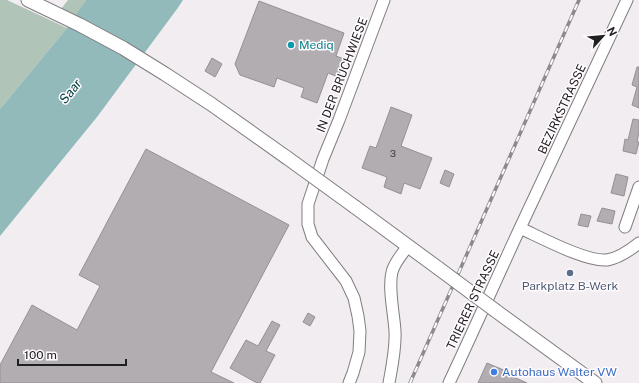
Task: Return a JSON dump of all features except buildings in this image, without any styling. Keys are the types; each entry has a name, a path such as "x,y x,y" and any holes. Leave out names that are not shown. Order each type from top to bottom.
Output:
{"main road":[{"path":"28,0 123,48 211,104 355,207 595,383"}],"street":[{"name":"IN DER BRUCHWIESE","path":"349,383 359,352 360,331 354,298 346,281 312,237 308,224 308,204 323,159 384,0"},
{"name":"BEZIRKSTRASSE","path":"520,228 627,0"},
{"path":"625,227 639,187"},
{"path":"520,228 572,252 595,259 605,260 614,258 625,253 639,243"},
{"name":"TRIERER STRASSE","path":"449,383 520,228"},
{"path":"389,383 394,351 395,332 390,284 394,265 408,246"}],"green space":[{"path":"0,0 7,0 67,28 0,109"},
{"path":"68,0 86,0 76,16 61,9"}],"water":[{"name":"Saar","path":"86,0 183,0 97,117 0,236 0,109 67,28"}],"railway":[{"path":"410,383 579,0"}],"place":[{"name":"Mediq","path":"291,45"},
{"name":"Parkplatz B-Werk","path":"570,273"},
{"name":"Autohaus Walter VW","path":"494,372"}]}
